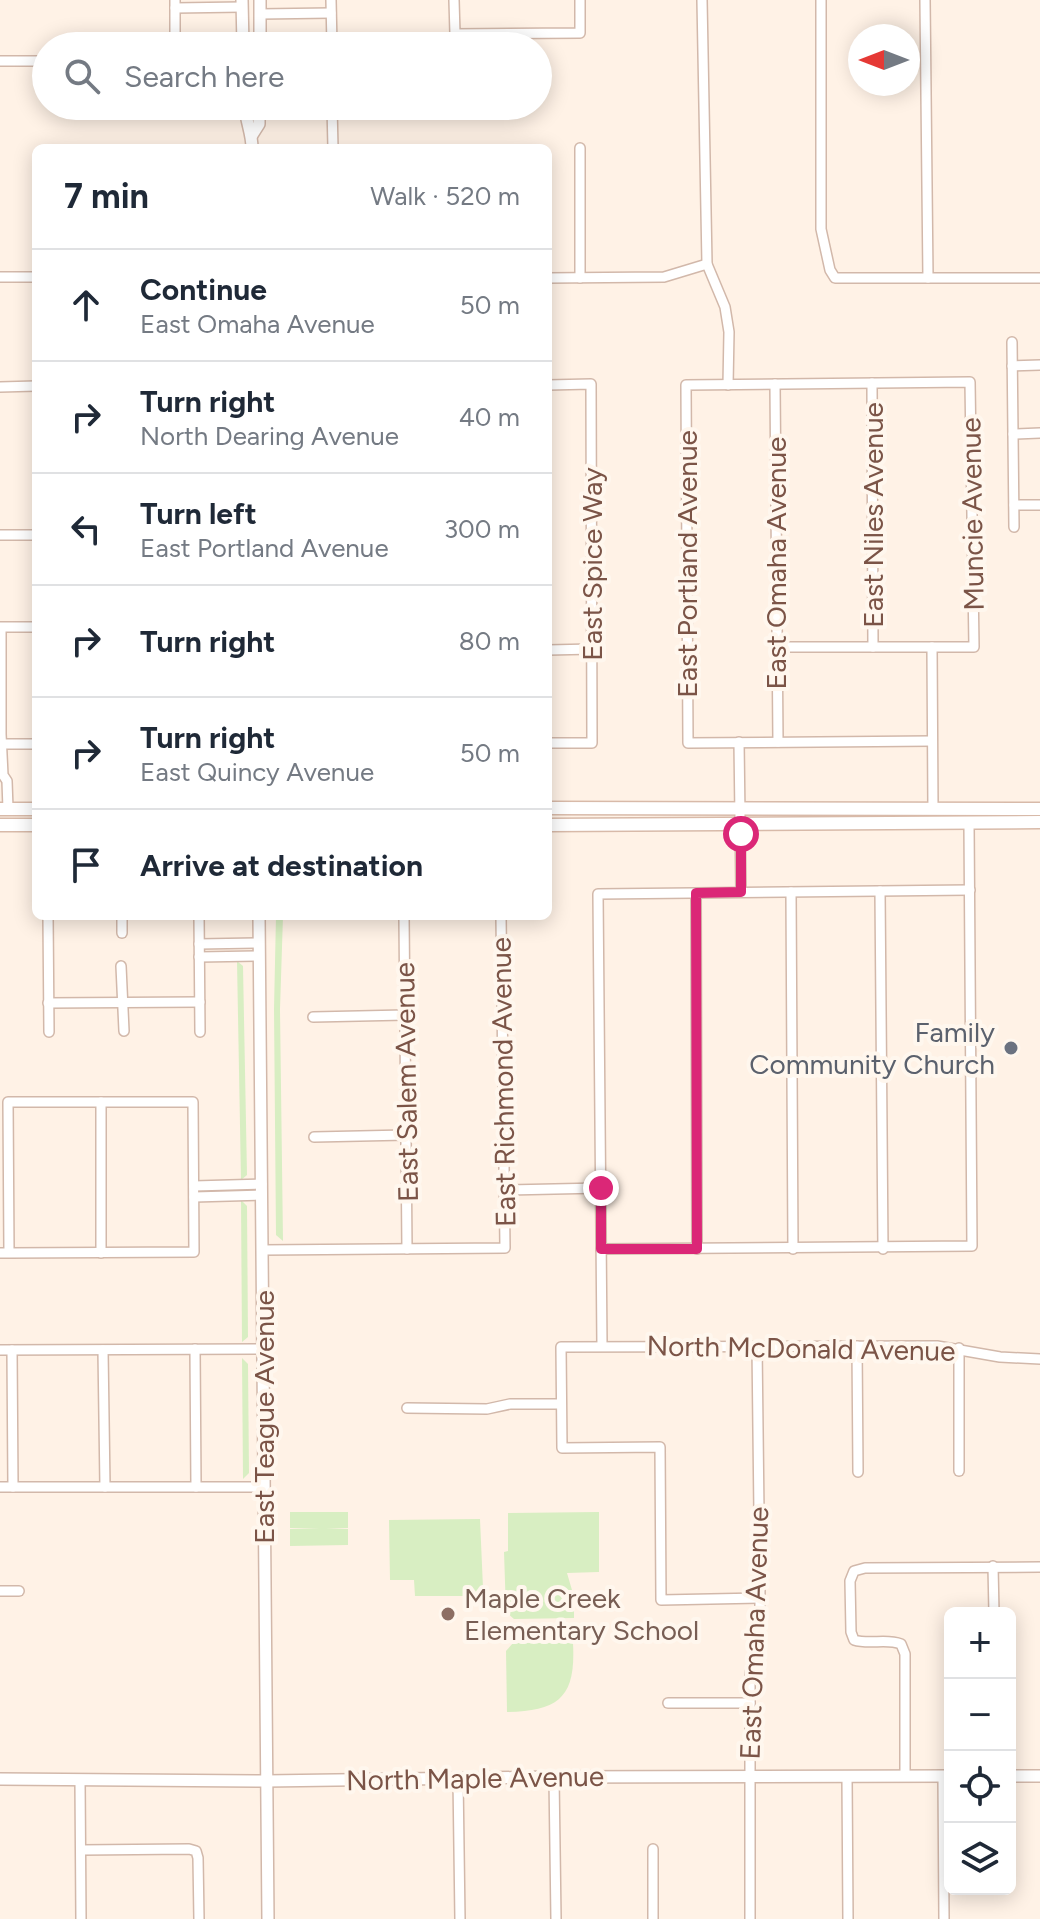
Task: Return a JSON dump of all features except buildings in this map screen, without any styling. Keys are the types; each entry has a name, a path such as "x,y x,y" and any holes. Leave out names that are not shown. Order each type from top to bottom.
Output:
{"main road":[{"path":"552,808 1040,809"},
{"path":"552,817 571,817 622,808"},
{"path":"3,812 32,809"},
{"path":"969,824 977,817 993,816 1003,809"},
{"path":"552,825 1040,822"},
{"path":"0,825 32,825"}],"street":[{"path":"260,0 260,32"},
{"path":"331,0 332,32"},
{"path":"454,0 455,32"},
{"path":"552,33 580,33 580,0"},
{"path":"702,0 707,264 725,307 729,332 728,385 872,383"},
{"path":"821,0 821,229 830,270 835,278 1040,278"},
{"path":"925,0 928,278"},
{"path":"175,32 175,4 242,3 243,32"},
{"path":"260,14 331,13"},
{"path":"0,61 32,61"},
{"path":"246,120 252,142"},
{"path":"252,142 259,120"},
{"path":"332,120 333,144"},
{"path":"580,148 580,278"},
{"path":"552,278 664,277 707,264"},
{"path":"0,277 32,277"},
{"path":"1012,342 1014,527"},
{"path":"1012,366 1040,365"},
{"name":"Muncie Avenue","path":"872,383 970,382 974,647 932,647"},
{"name":"East Niles Avenue","path":"872,383 873,647"},
{"name":"East Spice Way","path":"552,385 591,384 593,649 592,743 552,743"},
{"name":"East Omaha Avenue","path":"775,384 778,742"},
{"name":"East Portland Avenue","path":"728,385 686,385 688,743 739,742"},
{"path":"0,387 32,386"},
{"path":"1013,434 1040,433"},
{"path":"1014,505 1040,505"},
{"path":"0,535 32,535"},
{"path":"3,812 7,781 1,777 1,627 32,627"},
{"path":"777,647 932,647 933,809"},
{"path":"552,650 593,649"},
{"path":"741,892 739,742 932,741"},
{"path":"2,744 32,744"},
{"path":"601,1249 972,1246 969,824"},
{"path":"602,1346 598,894 970,890"},
{"path":"880,891 883,1249"},
{"path":"791,892 793,1249"},
{"path":"696,893 697,1249"},
{"path":"48,920 49,1032"},
{"path":"122,920 122,933"},
{"path":"199,920 200,1032"},
{"name":"East Teague Avenue","path":"259,920 268,1919"},
{"name":"East Salem Avenue","path":"404,920 407,1249"},
{"name":"East Richmond Avenue","path":"407,1249 505,1248 501,920"},
{"path":"199,944 259,950"},
{"path":"223,944 224,957"},
{"path":"199,957 224,957 259,950"},
{"path":"121,966 124,1031"},
{"path":"48,1003 200,1002"},
{"path":"313,1017 405,1015"},
{"path":"8,1102 101,1102 193,1102 194,1252 5,1253 8,1102"},
{"path":"101,1102 101,1253"},
{"path":"314,1137 406,1135"},
{"path":"504,1190 601,1188"},
{"path":"194,1191 262,1190"},
{"path":"263,1250 407,1249"},
{"name":"East Omaha Avenue","path":"750,1919 750,1675 760,1620 757,1346"},
{"path":"857,1346 858,1472"},
{"name":"North McDonald Avenue","path":"561,1404 561,1347 959,1348 1000,1357 1040,1359"},
{"path":"959,1348 959,1471"},
{"path":"195,1349 196,1487"},
{"path":"0,1350 263,1349"},
{"path":"12,1350 13,1487"},
{"path":"103,1350 105,1487"},
{"path":"407,1408 487,1409 510,1404 561,1404 562,1448 660,1447 661,1600 760,1598"},
{"path":"0,1487 264,1487"},
{"path":"993,1566 994,1607"},
{"path":"905,1776 905,1654 901,1644 893,1641 864,1643 854,1640 851,1632 850,1581 854,1571 865,1568 1040,1567"},
{"path":"0,1591 19,1591"},
{"path":"668,1703 750,1703"},
{"name":"North Maple Avenue","path":"0,1779 266,1781 944,1776"},
{"path":"1016,1776 1040,1776"},
{"path":"554,1777 556,1919"},
{"path":"847,1777 848,1919"},
{"path":"458,1778 460,1919"},
{"path":"80,1780 81,1919"},
{"path":"944,1919 945,1823"},
{"path":"653,1849 653,1919"},
{"path":"81,1850 196,1851 199,1919"}],"green space":[{"path":"276,920 283,920 280,1009 283,1241 276,1235"},
{"path":"237,961 243,966 247,1175 241,1180"},
{"path":"241,1200 247,1206 248,1337 242,1342"},
{"path":"242,1358 248,1364 249,1473 243,1479"},
{"path":"290,1512 348,1512 348,1528 326,1528 348,1529 348,1545 290,1546 290,1529 320,1528 290,1528"},
{"path":"599,1512 599,1572 567,1573 574,1597 574,1618 514,1619 506,1612 504,1552 508,1551 508,1513"},
{"path":"480,1519 483,1588 476,1596 415,1596 414,1580 390,1580 389,1520"},
{"path":"513,1643 573,1643 567,1688 552,1704 507,1712 506,1651"}],"place":[{"name":"Family Community Church","path":"1011,1048"},
{"name":"Maple Creek Elementary School","path":"448,1614"}],"route":[{"path":"601,1188 601,1249 697,1249 696,893 741,892 741,834"}]}
